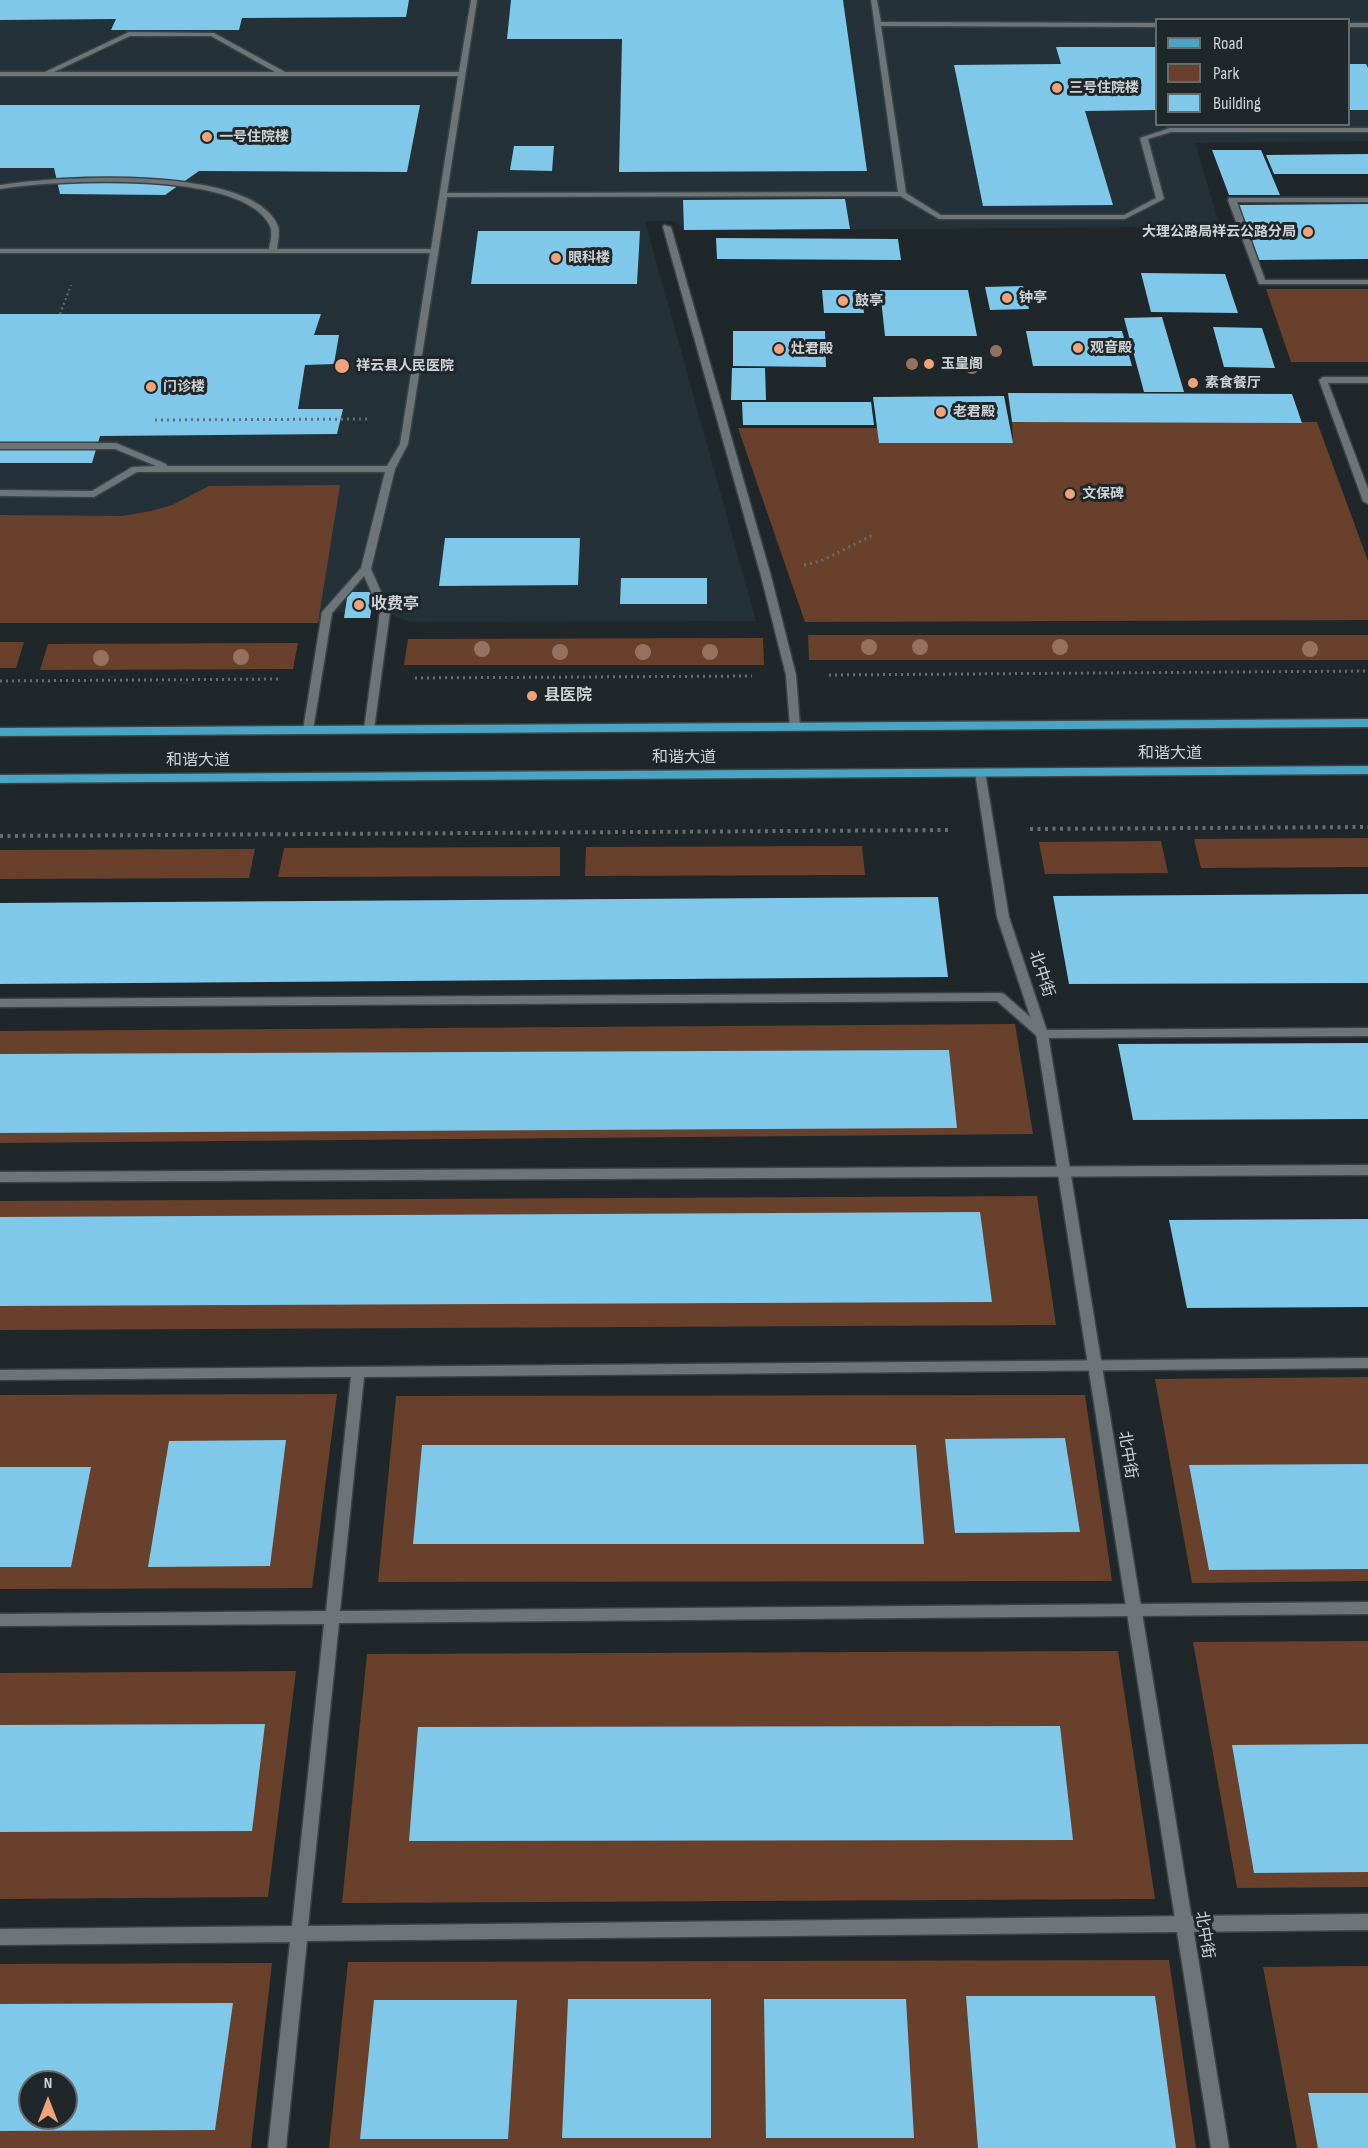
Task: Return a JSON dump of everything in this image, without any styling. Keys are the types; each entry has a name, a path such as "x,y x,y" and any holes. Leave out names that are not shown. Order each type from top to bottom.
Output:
{"main road":[{"name":"和谐大道","path":"0,732 1368,723"},
{"name":"和谐大道","path":"0,779 1368,770"}],"street":[{"path":"308,730 327,612 366,569 390,469 404,444 410,419 474,0"},
{"path":"874,0 902,194"},
{"path":"878,24 1155,25"},
{"path":"1350,25 1368,25"},
{"path":"42,74 129,34 212,34 283,74"},
{"path":"0,74 463,74"},
{"path":"444,195 902,194 939,218 1125,217 1160,199 1144,138 1170,130 1368,130"},
{"path":"0,187 63,181 177,182 201,186 221,191 261,210 273,225 275,235 273,251"},
{"path":"1368,200 1232,200 1262,282 1368,282"},
{"path":"667,227 766,576 791,675 795,727"},
{"path":"0,251 435,251"},
{"path":"1368,380 1323,380 1368,501"},
{"path":"0,446 116,446 169,469"},
{"path":"0,493 94,494 135,469 390,469"},
{"path":"366,569 385,612 369,729"},
{"name":"北中街","path":"981,772 1003,917 1042,1034 1220,2148"},
{"path":"0,1003 1000,997 1042,1034 1368,1032"},
{"path":"0,1177 1368,1170"},
{"path":"0,1375 1368,1363"},
{"path":"277,2148 358,1372"},
{"path":"0,1620 1368,1608"},
{"path":"0,1936 1368,1922"}],"path":[{"path":"152,420 410,419"},
{"path":"766,576 821,561 875,534"},
{"path":"376,678 1368,671"},
{"path":"0,681 316,679"},
{"path":"0,836 1368,827"}],"shaded area":[{"name":"祥云县人民医院","path":"0,0 1368,0 1368,141 1195,143 1220,227 684,230 675,221 645,221 756,621 410,622 385,612 327,612 318,623 0,623"}],"green space":[{"path":"1266,289 1368,289 1368,362 1291,362"},
{"path":"1012,422 1317,422 1368,561 1368,620 805,622 738,428 878,428 880,443 1013,443"},
{"path":"340,485 318,623 0,623 0,515 122,516 172,505 209,486"},
{"path":"808,635 1368,635 1368,660 809,660"},
{"path":"763,638 764,665 404,665 408,639"},
{"path":"0,642 24,642 16,668 0,668"},
{"path":"298,643 293,669 40,670 48,644"},
{"path":"1368,838 1368,867 1201,868 1194,839"},
{"path":"1161,841 1168,873 1045,874 1039,842"},
{"path":"862,846 865,875 585,876 586,847"},
{"path":"560,847 560,876 278,877 284,848"},
{"path":"255,849 249,878 0,879 0,850"},
{"path":"1015,1024 1033,1134 0,1143 0,1031"},
{"path":"1037,1196 1056,1325 0,1330 0,1201"},
{"path":"1368,1377 1368,1581 1192,1583 1155,1379"},
{"path":"337,1394 312,1588 0,1589 0,1395"},
{"path":"1085,1395 1112,1581 378,1582 396,1396"},
{"path":"1368,1641 1368,1887 1237,1888 1193,1642"},
{"path":"1118,1651 1155,1899 342,1903 367,1654"},
{"path":"296,1671 268,1897 0,1899 0,1673"},
{"path":"1169,1960 1196,2148 329,2148 348,1962"},
{"path":"272,1963 251,2148 0,2148 0,1964"},
{"path":"1368,1966 1368,2148 1297,2148 1263,1967"}],"building":[{"path":"0,0 409,0 406,17 242,18 239,30 111,30 116,19 0,20"},
{"path":"511,0 843,0 867,171 619,172 622,39 507,39"},
{"path":"1056,47 1155,47 1155,110 1085,111 1113,205 983,206 954,65 1061,64"},
{"path":"1350,64 1366,64 1368,68 1368,110 1350,110"},
{"name":"一号住院楼","path":"0,105 420,105 407,172 199,171 165,195 60,194 54,168 0,168"},
{"path":"514,146 554,146 552,171 510,170"},
{"path":"1212,150 1261,150 1280,195 1229,195"},
{"path":"1368,154 1368,174 1274,174 1266,155"},
{"path":"845,199 850,229 684,230 683,200"},
{"name":"大理公路局祥云公路分局","path":"1368,204 1368,259 1259,260 1237,205"},
{"name":"眼科楼","path":"478,231 640,231 637,284 471,284"},
{"path":"716,238 898,239 901,260 717,259"},
{"path":"1141,273 1225,274 1238,313 1151,312"},
{"name":"钟亭","path":"1023,286 1029,309 990,310 985,287"},
{"name":"鼓亭","path":"822,290 861,290 864,313 824,313"},
{"name":"玉皇阁","path":"880,290 968,290 977,336 885,336"},
{"name":"门诊楼","path":"0,314 321,314 314,335 339,335 334,364 305,365 298,409 343,409 337,434 100,436 92,463 0,463"},
{"path":"1162,317 1184,392 1144,392 1124,318"},
{"path":"1213,327 1262,328 1275,368 1224,367"},
{"name":"灶君殿","path":"733,331 825,331 826,367 733,366"},
{"name":"观音殿","path":"1026,331 1122,331 1132,366 1033,366"},
{"path":"732,368 765,368 766,400 731,400"},
{"path":"1008,393 1292,394 1302,423 1012,422"},
{"name":"老君殿","path":"1004,396 1013,443 879,443 873,397"},
{"path":"742,402 871,402 874,425 743,425"},
{"path":"445,538 580,538 578,585 439,586"},
{"path":"621,578 707,578 707,604 620,604"},
{"name":"收费亭","path":"348,592 374,592 370,618 344,618"},
{"path":"1368,894 1368,983 1069,984 1053,896"},
{"path":"938,897 948,977 0,984 0,903"},
{"path":"1368,1043 1368,1119 1133,1120 1118,1044"},
{"path":"949,1050 957,1128 0,1133 0,1054"},
{"path":"980,1212 992,1302 0,1306 0,1217"},
{"path":"1368,1219 1368,1307 1187,1308 1169,1220"},
{"path":"1065,1438 1080,1532 955,1533 945,1439"},
{"path":"286,1440 270,1566 148,1567 169,1441"},
{"path":"422,1445 916,1445 924,1544 413,1544"},
{"path":"1368,1464 1368,1569 1209,1570 1189,1465"},
{"path":"0,1467 91,1467 71,1567 0,1567"},
{"path":"265,1724 252,1831 0,1832 0,1725"},
{"path":"1060,1726 1073,1840 409,1841 418,1727"},
{"path":"1368,1744 1368,1872 1254,1873 1232,1745"},
{"path":"966,1996 1155,1996 1176,2148 978,2148"},
{"path":"568,1999 711,1999 711,2138 562,2138"},
{"path":"764,1999 906,1999 914,2138 766,2138"},
{"path":"374,2000 517,2000 508,2139 360,2139"},
{"path":"233,2003 215,2130 0,2131 0,2004"},
{"path":"1308,2093 1368,2093 1368,2148 1318,2148"}],"place":[{"name":"三号住院楼","path":"1057,88"},
{"name":"一号住院楼","path":"207,137"},
{"name":"大理公路局祥云公路分局","path":"1308,232"},
{"name":"眼科楼","path":"556,258"},
{"name":"钟亭","path":"1007,298"},
{"name":"鼓亭","path":"843,301"},
{"name":"观音殿","path":"1078,348"},
{"name":"灶君殿","path":"779,349"},
{"name":"玉皇阁","path":"929,364"},
{"name":"祥云县人民医院","path":"342,366"},
{"name":"素食餐厅","path":"1193,383"},
{"name":"门诊楼","path":"151,387"},
{"name":"老君殿","path":"941,412"},
{"name":"文保碑","path":"1070,494"},
{"name":"收费亭","path":"359,605"},
{"name":"县医院","path":"532,696"}]}
